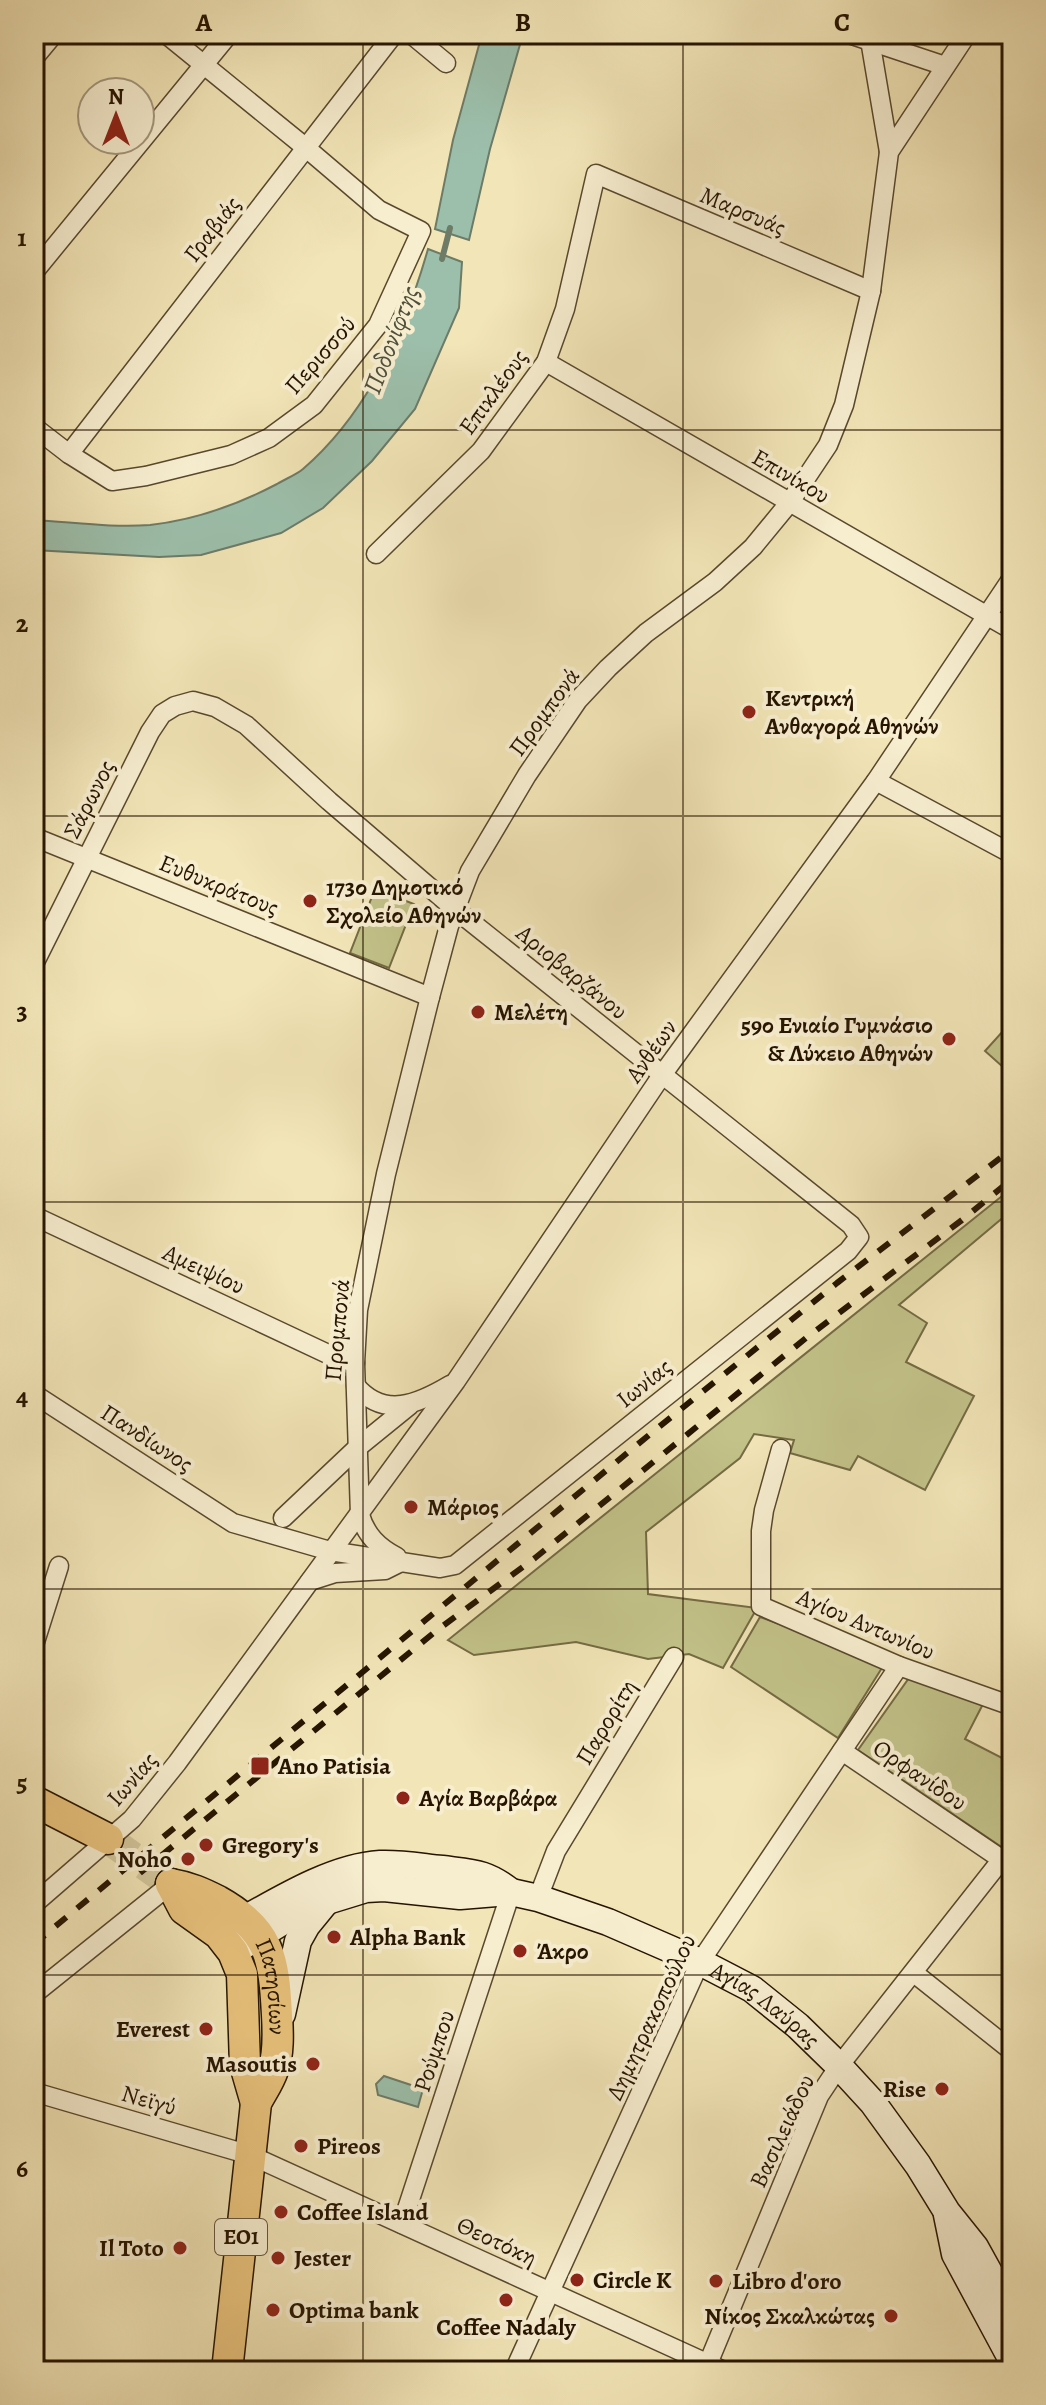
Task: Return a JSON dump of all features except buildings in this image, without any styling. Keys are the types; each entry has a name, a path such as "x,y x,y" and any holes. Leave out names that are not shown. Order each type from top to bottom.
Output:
{"main road":[{"path":"34,1801 108,1839"},
{"path":"171,1884 193,1888 253,1927"},
{"path":"171,1884 184,1909 226,1943"},
{"name":"Πατησίων","path":"227,2371 256,2103 274,2068 278,2033 272,1967 253,1927"},
{"name":"Πατησίων","path":"226,1943 242,1974 245,2065 256,2103"}],"street":[{"path":"34,58 54,34"},
{"path":"166,34 305,147"},
{"path":"34,272 229,34"},
{"name":"Γραβιάς","path":"69,454 394,34"},
{"path":"411,34 446,63"},
{"path":"849,34 869,37 945,66"},
{"name":"Προμπονά","path":"360,1515 355,1363 358,1310 386,1174 430,997 470,871 485,841 578,700 646,633 715,582 753,547 790,502 828,445 844,405 871,291 889,152 967,34"},
{"path":"869,37 889,152"},
{"name":"Περισσού","path":"69,454 112,481 231,455 269,438 314,405 378,325 421,231 379,210 305,147"},
{"name":"Μαρσυάς","path":"596,174 871,291"},
{"name":"Επικλέους","path":"376,554 481,451 546,362 565,309 596,174"},
{"name":"Επινίκου","path":"546,362 1012,630"},
{"path":"34,427 69,454"},
{"name":"Ανθέων","path":"330,1551 360,1515 456,1381 662,1075 876,781 1012,578"},
{"name":"Αριοβαρζάνου","path":"175,706 193,701 215,707 246,725 456,910 851,1225 859,1237"},
{"name":"Σάρωνος","path":"34,964 150,732 162,714 175,706"},
{"path":"876,781 1012,854"},
{"name":"Ευθυκράτους","path":"34,837 430,997"},
{"name":"Αμειψίου","path":"34,1216 330,1355 355,1363"},
{"name":"Ιωνίας","path":"455,1565 848,1251 859,1237"},
{"path":"233,1523 283,1518 357,1448 410,1405 456,1381"},
{"path":"356,1386 373,1400 397,1406 410,1405"},
{"name":"Πανδίωνος","path":"34,1394 233,1523 330,1551 404,1561 419,1566 440,1568 455,1565"},
{"name":"Αγίου Αντωνίου","path":"781,1449 761,1531 761,1606 899,1666 1012,1706"},
{"path":"360,1515 365,1530 383,1550 404,1561"},
{"name":"Πανδίωνος","path":"283,1518 330,1551"},
{"name":"Ιωνίας","path":"34,1904 132,1819 177,1763 330,1551"},
{"path":"310,1581 335,1573 385,1570 404,1561"},
{"path":"34,1645 59,1566"},
{"name":"Παρορίτη","path":"538,1898 556,1851 674,1657"},
{"name":"Δημητρακοπούλου","path":"514,2371 700,1962 899,1666"},
{"name":"Ορφανίδου","path":"842,1751 1007,1863"},
{"name":"Βασιλειάδου","path":"713,2369 819,2096 839,2066 914,1973 1007,1863"},
{"name":"Αγίας Λαύρας","path":"253,1927 277,1900 319,1881 365,1866 380,1864 466,1872 493,1878 511,1892"},
{"path":"34,1994 171,1884"},
{"name":"Αγίας Λαύρας","path":"226,1943 253,1927 373,1888 460,1896 511,1892 608,1922 700,1962 752,1989 798,2026 873,2103 918,2165 947,2212 975,2247 1009,2305"},
{"name":"Ρούμπου","path":"402,2224 511,1892"},
{"path":"278,2033 298,1941 327,1901"},
{"path":"914,1973 1012,2051"},
{"name":"Νεϊγύ","path":"34,2092 250,2155"},
{"name":"Θεοτόκη","path":"250,2155 713,2369"},
{"name":"Αγίας Λαύρας","path":"947,2212 955,2254 1012,2360"},
{"path":"34,2367 48,2371"}],"green space":[{"path":"375,889 414,904 389,968 350,953"},
{"path":"1012,1021 1012,1075 985,1051"},
{"path":"1012,1188 1012,1210 899,1305 927,1323 906,1362 974,1396 925,1490 858,1456 850,1470 790,1453 794,1440 754,1434 740,1458 646,1532 648,1594 757,1608 723,1668 689,1654 648,1659 576,1642 474,1655 448,1640"},
{"path":"760,1617 885,1663 838,1738 731,1667"},
{"path":"909,1678 983,1704 965,1739 1012,1763 1012,1847 1009,1852 858,1750"}],"shaded area":[{"path":"482,34 523,34 490,149 469,240 435,229 453,140"},
{"path":"428,249 462,262 459,308 415,409 372,461 323,508 281,533 201,555 159,557 34,550 34,520 121,526 167,523 231,505 300,471 326,447 365,396 408,310"},
{"path":"384,2076 423,2089 418,2107 378,2095 376,2084"}],"waterway":[{"name":"Ποδονίφτης","path":"442,259 450,228"}],"tunnel":[{"path":"108,1839 171,1884"}],"railway":[{"path":"34,1944 649,1435 837,1283 1012,1149"},
{"path":"140,1873 436,1631 535,1558 806,1338 1012,1179"}],"place":[{"name":"Κεντρική Ανθαγορά Αθηνών","path":"749,712"},
{"name":"173ο Δημοτικό Σχολείο Αθηνών","path":"310,901"},
{"name":"Μελέτη","path":"478,1012"},
{"name":"59ο Ενιαίο Γυμνάσιο & Λύκειο Αθηνών","path":"949,1039"},
{"name":"Μάριος","path":"411,1507"},
{"name":"Ano Patisia","path":"260,1766"},
{"name":"Αγία Βαρβάρα","path":"403,1798"},
{"name":"Gregory's","path":"206,1845"},
{"name":"Noho","path":"188,1859"},
{"name":"Alpha Bank","path":"334,1937"},
{"name":"Άκρο","path":"520,1951"},
{"name":"Everest","path":"206,2029"},
{"name":"Masoutis","path":"313,2064"},
{"name":"Rise","path":"942,2089"},
{"name":"Pireos","path":"301,2146"},
{"name":"Coffee Island","path":"281,2212"},
{"name":"Il Toto","path":"180,2248"},
{"name":"Jester","path":"278,2258"},
{"name":"Circle K","path":"577,2280"},
{"name":"Libro d'oro","path":"716,2281"},
{"name":"Coffee Nadaly","path":"506,2300"},
{"name":"Optima bank","path":"273,2310"},
{"name":"Νίκος Σκαλκώτας","path":"891,2316"}]}
